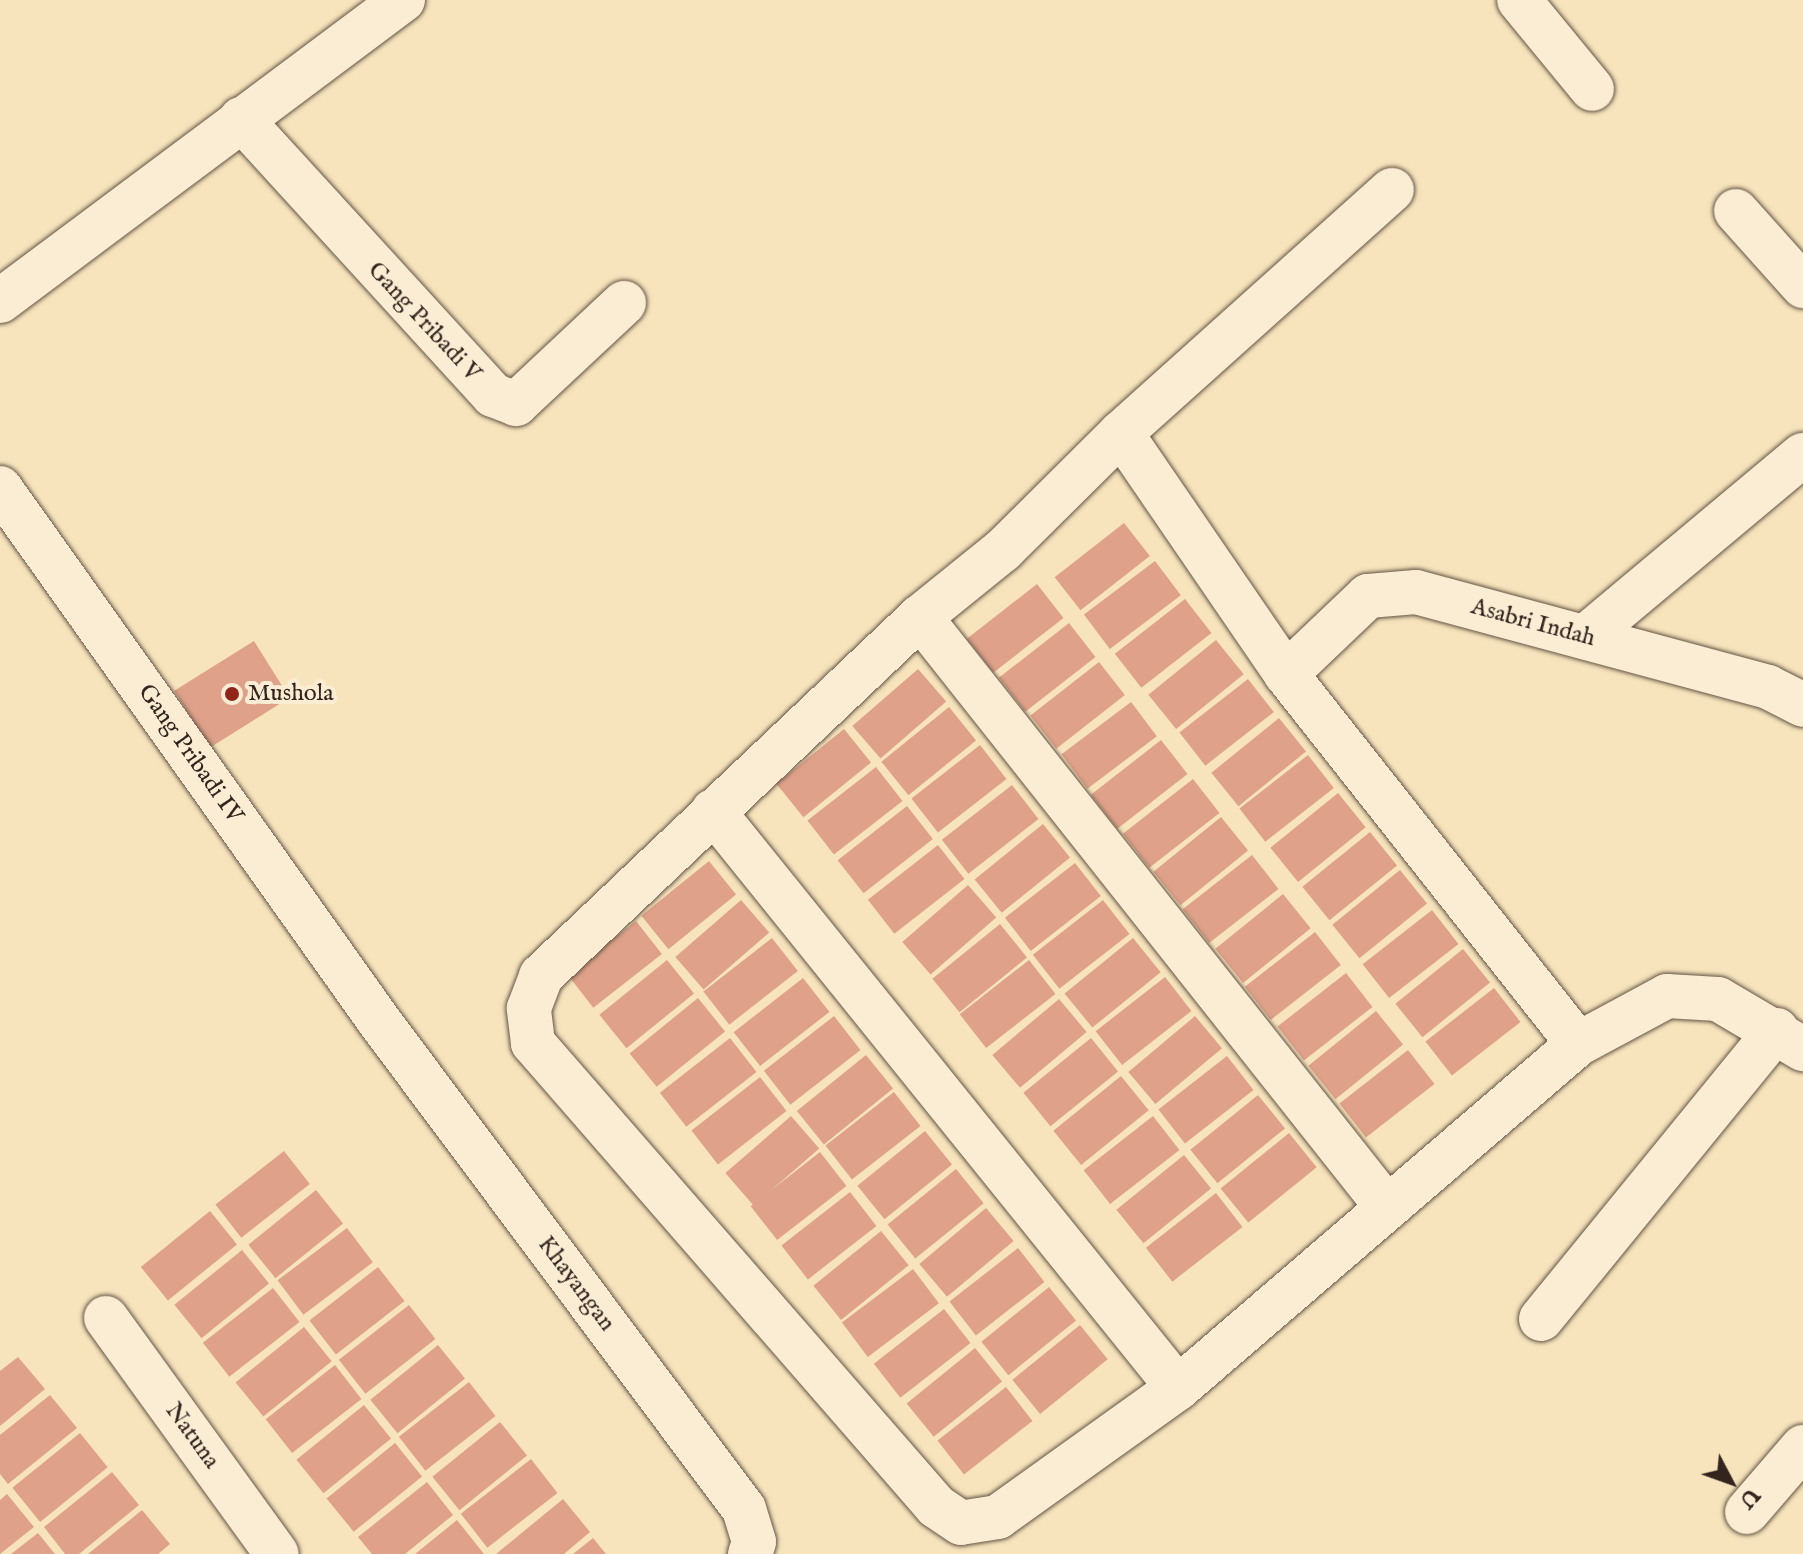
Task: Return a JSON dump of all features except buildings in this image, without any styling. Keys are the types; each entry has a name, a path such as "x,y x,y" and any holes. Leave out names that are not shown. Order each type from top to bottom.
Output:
{"street":[{"path":"0,301 403,0"},
{"path":"1519,0 1592,89"},
{"name":"Gang Pribadi V","path":"241,119 493,395 516,404 624,303"},
{"path":"1392,190 1121,433 1003,550 920,617 541,976 529,1008 533,1043 936,1506 961,1523 998,1517 1178,1388 1578,1044 1667,996 1718,999 1790,1040 1541,1319"},
{"path":"1736,211 1803,286"},
{"path":"1121,433 1286,674 1578,1044"},
{"path":"1585,637 1803,455"},
{"name":"Gang Pribadi IV","path":"0,488 379,1021"},
{"name":"Asabri Indah","path":"1286,674 1368,596 1386,591 1416,592 1768,687 1803,705"},
{"path":"920,617 1386,1206"},
{"path":"713,811 1178,1388"},
{"name":"Khayangan","path":"379,1021 744,1509 754,1542 750,1554"},
{"name":"Natuna","path":"106,1318 277,1554"},
{"path":"1747,1512 1803,1447"}],"place":[{"name":"Mushola","path":"232,694"}]}
